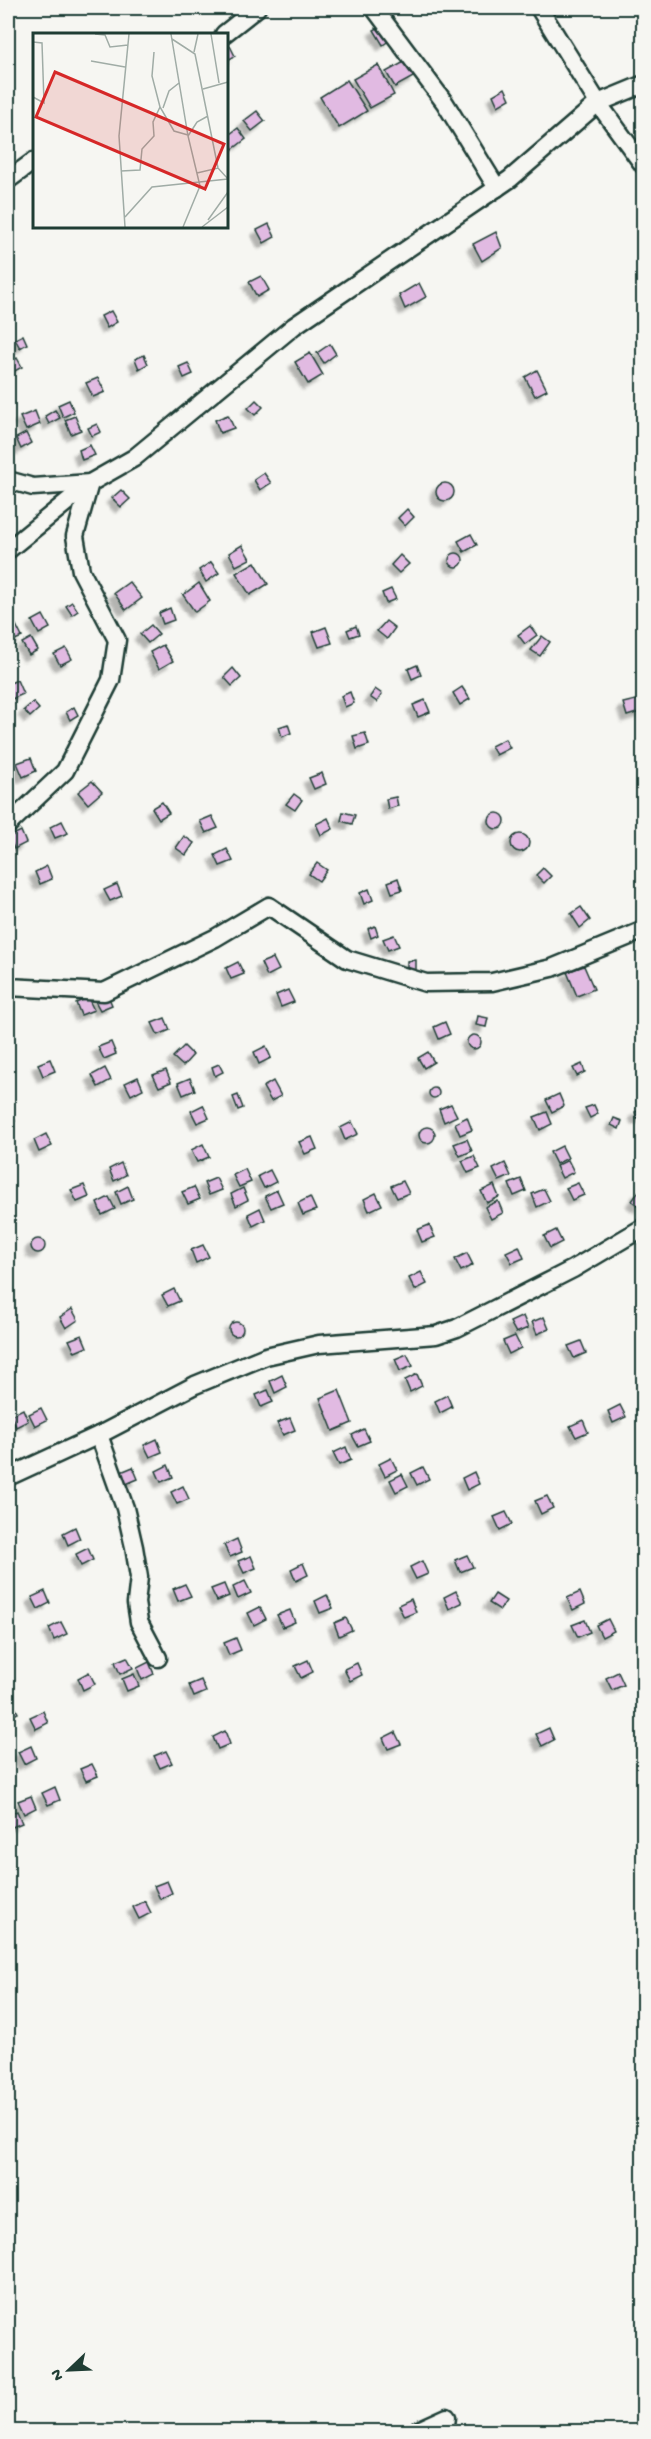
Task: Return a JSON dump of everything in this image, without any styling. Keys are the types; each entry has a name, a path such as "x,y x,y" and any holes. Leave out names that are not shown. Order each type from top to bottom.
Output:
{"street":[{"path":"225,33 257,8"},
{"path":"374,8 445,103 497,188"},
{"path":"539,8 598,103 644,166"},
{"path":"8,550 90,483 134,458 294,327 497,188 598,103 644,84"},
{"path":"8,180 33,162"},
{"path":"8,480 33,487 90,483"},
{"path":"8,825 65,771 111,681 117,640 81,571 75,536 90,483"},
{"path":"8,987 104,992 215,938 268,906 347,959 426,983 492,982 532,973 552,968 644,930"},
{"path":"8,1477 99,1435 195,1384 266,1356 319,1344 436,1335 457,1328 573,1269 644,1227"},
{"path":"99,1435 125,1508 134,1547 139,1577 136,1603 139,1622 158,1658"},
{"path":"414,2432 447,2417 445,2432"}],"building":[{"path":"381,26 390,40 383,45 374,30"},
{"path":"228,42 235,56 228,60"},
{"path":"406,61 415,76 395,87 386,72"},
{"path":"378,65 394,95 370,108 353,79"},
{"path":"347,80 367,111 339,128 320,97"},
{"path":"505,88 510,99 498,106 493,95"},
{"path":"257,111 265,121 252,131 244,121"},
{"path":"238,128 246,139 233,149 228,136"},
{"path":"269,224 275,237 264,243 257,230"},
{"path":"496,232 502,248 482,261 473,244"},
{"path":"261,276 269,290 257,297 249,282"},
{"path":"419,283 426,297 405,309 399,295"},
{"path":"111,311 117,322 107,328 101,316"},
{"path":"23,335 27,344 20,348 15,339"},
{"path":"330,344 336,354 324,363 317,353"},
{"path":"310,353 323,375 308,384 295,362"},
{"path":"144,355 148,364 139,369 135,359"},
{"path":"17,358 22,367 13,372 8,363"},
{"path":"188,363 193,374 184,378 179,367"},
{"path":"537,370 547,390 535,396 525,377"},
{"path":"98,378 105,392 93,397 86,383"},
{"path":"69,400 74,412 63,417 58,405"},
{"path":"256,400 263,407 255,415 248,408"},
{"path":"55,410 60,418 49,424 45,416"},
{"path":"35,411 40,424 26,430 20,417"},
{"path":"228,415 234,428 220,433 215,420"},
{"path":"75,416 81,430 71,434 65,420"},
{"path":"97,424 101,432 92,436 88,428"},
{"path":"26,433 31,443 21,449 16,438"},
{"path":"90,445 95,455 82,460 79,450"},
{"path":"264,473 271,483 260,490 254,480"},
{"path":"441,483 449,483 454,488 452,499 441,501 436,496 436,488"},
{"path":"121,490 130,499 121,507 112,498"},
{"path":"407,509 414,517 405,526 398,518"},
{"path":"471,534 477,545 464,552 458,541"},
{"path":"242,545 250,559 236,566 229,553"},
{"path":"453,553 459,553 463,560 459,567 453,567 449,563 449,557"},
{"path":"400,555 409,564 399,573 391,565"},
{"path":"211,562 219,573 206,582 199,570"},
{"path":"255,562 268,584 250,595 236,573"},
{"path":"129,582 142,598 126,610 114,593"},
{"path":"199,583 210,601 195,612 183,595"},
{"path":"391,589 396,599 386,603 382,593"},
{"path":"72,602 78,611 72,615 66,606"},
{"path":"170,608 174,620 163,624 159,613"},
{"path":"43,615 50,628 39,634 32,621"},
{"path":"386,621 395,628 387,639 377,631"},
{"path":"16,625 22,637 10,642 8,629"},
{"path":"151,625 159,634 148,643 140,634"},
{"path":"356,626 359,634 350,637 347,630"},
{"path":"530,626 537,635 525,644 518,635"},
{"path":"326,627 332,643 319,647 313,632"},
{"path":"542,636 550,642 540,656 531,650"},
{"path":"31,638 38,650 29,655 22,643"},
{"path":"163,645 173,661 159,669 150,652"},
{"path":"66,648 72,659 60,665 54,654"},
{"path":"417,665 421,675 412,679 408,669"},
{"path":"233,668 241,678 232,686 224,677"},
{"path":"17,680 23,694 12,699 8,684"},
{"path":"462,687 470,699 460,705 453,693"},
{"path":"375,689 382,694 377,702 370,697"},
{"path":"350,692 354,703 345,707 341,696"},
{"path":"640,699 643,711 627,716 623,703"},
{"path":"425,700 430,712 418,717 413,705"},
{"path":"33,702 39,709 30,717 24,710"},
{"path":"74,707 78,715 70,720 66,712"},
{"path":"288,724 291,733 282,737 279,727"},
{"path":"365,733 369,745 357,749 353,736"},
{"path":"505,739 510,748 496,755 491,746"},
{"path":"31,758 36,771 23,777 17,763"},
{"path":"322,773 326,784 314,789 309,778"},
{"path":"92,781 102,792 88,804 78,792"},
{"path":"294,794 302,800 295,810 286,804"},
{"path":"396,797 398,806 388,809 386,799"},
{"path":"162,802 169,813 159,819 152,808"},
{"path":"343,812 355,815 352,824 341,821"},
{"path":"497,813 503,815 505,821 503,827 497,829 491,827 489,821 491,815"},
{"path":"212,816 218,828 206,833 200,821"},
{"path":"328,818 333,829 321,835 316,824"},
{"path":"62,821 68,833 55,838 50,827"},
{"path":"21,831 26,843 14,849 9,837"},
{"path":"520,834 526,837 529,843 526,849 520,852 514,849 511,843 514,837"},
{"path":"184,836 194,843 186,855 176,848"},
{"path":"227,849 233,861 220,866 215,855"},
{"path":"317,863 327,870 319,881 309,874"},
{"path":"47,866 52,879 40,884 35,872"},
{"path":"543,868 551,876 544,883 536,875"},
{"path":"398,878 402,890 392,893 388,882"},
{"path":"117,884 122,896 110,901 104,890"},
{"path":"369,889 373,900 364,904 360,893"},
{"path":"581,907 590,920 580,928 571,914"},
{"path":"375,926 378,935 371,938 368,929"},
{"path":"394,935 399,946 388,950 383,939"},
{"path":"273,958 279,970 267,976 261,963"},
{"path":"416,960 416,970 407,970 407,961"},
{"path":"238,962 244,974 231,979 226,968"},
{"path":"584,966 594,989 577,996 567,972"},
{"path":"288,990 294,1002 281,1007 276,995"},
{"path":"107,993 112,1005 100,1010 94,999"},
{"path":"88,998 94,1010 81,1015 76,1003"},
{"path":"478,1016 488,1018 486,1027 476,1025"},
{"path":"165,1018 170,1030 158,1035 152,1023"},
{"path":"445,1022 450,1034 439,1039 434,1027"},
{"path":"471,1035 477,1035 481,1042 477,1049 471,1049 467,1045 467,1039"},
{"path":"111,1042 116,1054 104,1059 98,1047"},
{"path":"184,1046 193,1055 183,1066 173,1057"},
{"path":"266,1046 271,1058 259,1064 254,1052"},
{"path":"428,1052 434,1062 424,1068 418,1058"},
{"path":"50,1059 55,1071 43,1076 38,1064"},
{"path":"219,1064 223,1072 215,1076 212,1067"},
{"path":"582,1064 585,1072 577,1076 573,1068"},
{"path":"105,1068 111,1080 98,1087 92,1075"},
{"path":"166,1070 171,1082 159,1087 153,1075"},
{"path":"138,1077 143,1089 131,1095 125,1083"},
{"path":"190,1078 195,1090 183,1095 178,1083"},
{"path":"273,1081 281,1096 271,1101 263,1087"},
{"path":"434,1088 438,1089 438,1097 434,1098 430,1097 429,1093 430,1089"},
{"path":"559,1094 564,1106 552,1112 546,1100"},
{"path":"238,1095 243,1108 238,1110 233,1097"},
{"path":"451,1104 457,1116 444,1122 439,1109"},
{"path":"203,1105 209,1118 197,1123 191,1111"},
{"path":"594,1105 598,1114 590,1118 585,1108"},
{"path":"644,1109 644,1117 637,1119 635,1112"},
{"path":"11,1111 15,1121 8,1124 8,1113"},
{"path":"547,1112 552,1124 540,1130 534,1117"},
{"path":"467,1117 472,1130 460,1135 455,1123"},
{"path":"614,1118 622,1121 619,1129 611,1125"},
{"path":"352,1122 358,1134 345,1140 340,1128"},
{"path":"424,1127 430,1127 435,1135 433,1141 424,1143 419,1138 419,1132"},
{"path":"46,1134 52,1146 39,1152 34,1140"},
{"path":"312,1137 317,1149 305,1154 299,1142"},
{"path":"467,1139 472,1151 460,1156 454,1144"},
{"path":"203,1144 209,1157 197,1162 191,1150"},
{"path":"562,1146 568,1158 556,1164 550,1152"},
{"path":"474,1156 480,1168 468,1173 462,1161"},
{"path":"568,1160 574,1172 562,1178 556,1166"},
{"path":"121,1163 126,1175 114,1181 109,1169"},
{"path":"505,1163 511,1176 499,1181 493,1169"},
{"path":"245,1169 251,1182 239,1187 233,1175"},
{"path":"270,1170 276,1182 264,1188 258,1176"},
{"path":"216,1178 222,1190 209,1195 204,1183"},
{"path":"521,1179 526,1191 514,1196 509,1184"},
{"path":"403,1181 409,1193 397,1198 391,1186"},
{"path":"578,1183 584,1195 572,1200 566,1188"},
{"path":"84,1185 89,1197 77,1202 71,1190"},
{"path":"494,1185 499,1197 487,1203 481,1191"},
{"path":"128,1186 133,1199 121,1204 116,1192"},
{"path":"194,1187 200,1199 188,1204 182,1192"},
{"path":"243,1188 248,1200 236,1206 231,1194"},
{"path":"544,1189 550,1201 537,1207 532,1194"},
{"path":"277,1190 283,1203 271,1208 265,1196"},
{"path":"639,1191 644,1194 640,1207 632,1201"},
{"path":"376,1193 382,1205 369,1211 364,1199"},
{"path":"109,1197 115,1209 102,1215 97,1203"},
{"path":"310,1197 316,1210 303,1215 298,1203"},
{"path":"498,1201 503,1213 491,1219 485,1207"},
{"path":"260,1208 265,1220 253,1226 248,1214"},
{"path":"429,1225 435,1237 422,1242 417,1230"},
{"path":"556,1230 562,1242 550,1248 544,1236"},
{"path":"35,1239 41,1239 45,1246 41,1253 35,1253 31,1249 31,1243"},
{"path":"203,1245 209,1257 196,1263 191,1250"},
{"path":"519,1246 524,1258 512,1263 506,1252"},
{"path":"467,1253 473,1265 461,1271 455,1259"},
{"path":"421,1272 427,1284 415,1290 409,1278"},
{"path":"174,1289 180,1301 168,1306 162,1295"},
{"path":"72,1309 78,1320 66,1328 60,1317"},
{"path":"523,1316 528,1328 516,1333 510,1322"},
{"path":"544,1317 549,1329 537,1334 532,1322"},
{"path":"236,1322 241,1324 243,1329 241,1334 236,1336 231,1334 229,1329 231,1324"},
{"path":"82,1335 87,1347 75,1352 69,1340"},
{"path":"515,1336 521,1348 509,1354 503,1341"},
{"path":"581,1341 586,1353 574,1358 568,1346"},
{"path":"407,1354 413,1366 400,1371 395,1359"},
{"path":"417,1374 422,1386 410,1392 405,1380"},
{"path":"282,1375 287,1387 275,1393 270,1381"},
{"path":"268,1390 273,1402 261,1407 256,1395"},
{"path":"339,1390 352,1423 333,1431 320,1398"},
{"path":"447,1395 452,1407 440,1413 435,1401"},
{"path":"620,1405 626,1417 613,1423 608,1411"},
{"path":"41,1408 47,1420 35,1426 29,1414"},
{"path":"23,1409 28,1421 16,1427 11,1415"},
{"path":"290,1418 295,1430 283,1435 277,1423"},
{"path":"583,1420 588,1432 576,1437 570,1426"},
{"path":"364,1429 370,1441 358,1446 352,1435"},
{"path":"157,1439 162,1452 150,1457 144,1445"},
{"path":"346,1447 351,1460 339,1465 333,1453"},
{"path":"391,1458 397,1470 385,1476 379,1464"},
{"path":"168,1465 173,1477 161,1482 156,1471"},
{"path":"133,1467 138,1479 126,1484 121,1472"},
{"path":"423,1467 429,1479 417,1485 411,1473"},
{"path":"474,1472 479,1484 467,1490 462,1478"},
{"path":"402,1474 408,1486 396,1492 390,1480"},
{"path":"183,1486 189,1499 177,1504 171,1492"},
{"path":"547,1496 553,1508 541,1514 535,1501"},
{"path":"506,1512 512,1524 500,1530 494,1517"},
{"path":"75,1527 80,1539 68,1545 63,1533"},
{"path":"237,1539 242,1552 230,1557 224,1545"},
{"path":"88,1548 93,1560 81,1566 76,1554"},
{"path":"467,1555 473,1567 460,1572 455,1560"},
{"path":"251,1556 256,1568 244,1573 238,1561"},
{"path":"422,1561 428,1574 416,1579 410,1567"},
{"path":"303,1563 308,1575 296,1581 291,1569"},
{"path":"245,1581 251,1593 238,1599 233,1587"},
{"path":"185,1584 191,1596 178,1601 173,1589"},
{"path":"224,1584 229,1596 217,1601 211,1589"},
{"path":"45,1591 50,1603 38,1609 32,1597"},
{"path":"456,1591 462,1603 449,1609 444,1597"},
{"path":"580,1592 585,1604 573,1610 567,1598"},
{"path":"495,1594 506,1601 500,1610 489,1603"},
{"path":"327,1595 333,1608 320,1613 315,1601"},
{"path":"411,1599 416,1612 404,1617 398,1605"},
{"path":"260,1607 266,1619 254,1625 248,1613"},
{"path":"290,1610 295,1622 283,1627 277,1615"},
{"path":"346,1618 352,1630 339,1636 334,1623"},
{"path":"608,1619 614,1631 602,1637 596,1625"},
{"path":"585,1620 590,1632 578,1637 572,1625"},
{"path":"61,1622 67,1634 54,1640 49,1628"},
{"path":"236,1638 241,1650 229,1655 224,1643"},
{"path":"127,1657 133,1668 120,1674 115,1662"},
{"path":"308,1660 313,1672 301,1678 295,1666"},
{"path":"149,1662 154,1674 142,1680 137,1668"},
{"path":"357,1663 362,1675 350,1681 344,1669"},
{"path":"89,1672 95,1684 83,1690 78,1678"},
{"path":"618,1672 624,1685 612,1690 606,1678"},
{"path":"134,1674 139,1686 127,1691 122,1679"},
{"path":"201,1680 206,1692 194,1697 189,1685"},
{"path":"12,1701 18,1713 8,1718 8,1703"},
{"path":"43,1711 48,1723 36,1729 30,1717"},
{"path":"549,1728 554,1740 542,1746 536,1734"},
{"path":"225,1731 230,1744 218,1749 213,1737"},
{"path":"395,1732 401,1744 388,1749 383,1738"},
{"path":"31,1746 36,1758 24,1764 18,1752"},
{"path":"166,1751 172,1763 160,1768 154,1756"},
{"path":"92,1764 98,1776 86,1781 80,1769"},
{"path":"55,1787 60,1800 48,1805 42,1793"},
{"path":"31,1796 36,1808 24,1814 18,1801"},
{"path":"17,1811 22,1823 10,1828 8,1815"},
{"path":"167,1881 172,1893 160,1899 154,1886"},
{"path":"145,1901 151,1913 139,1919 133,1907"}]}
